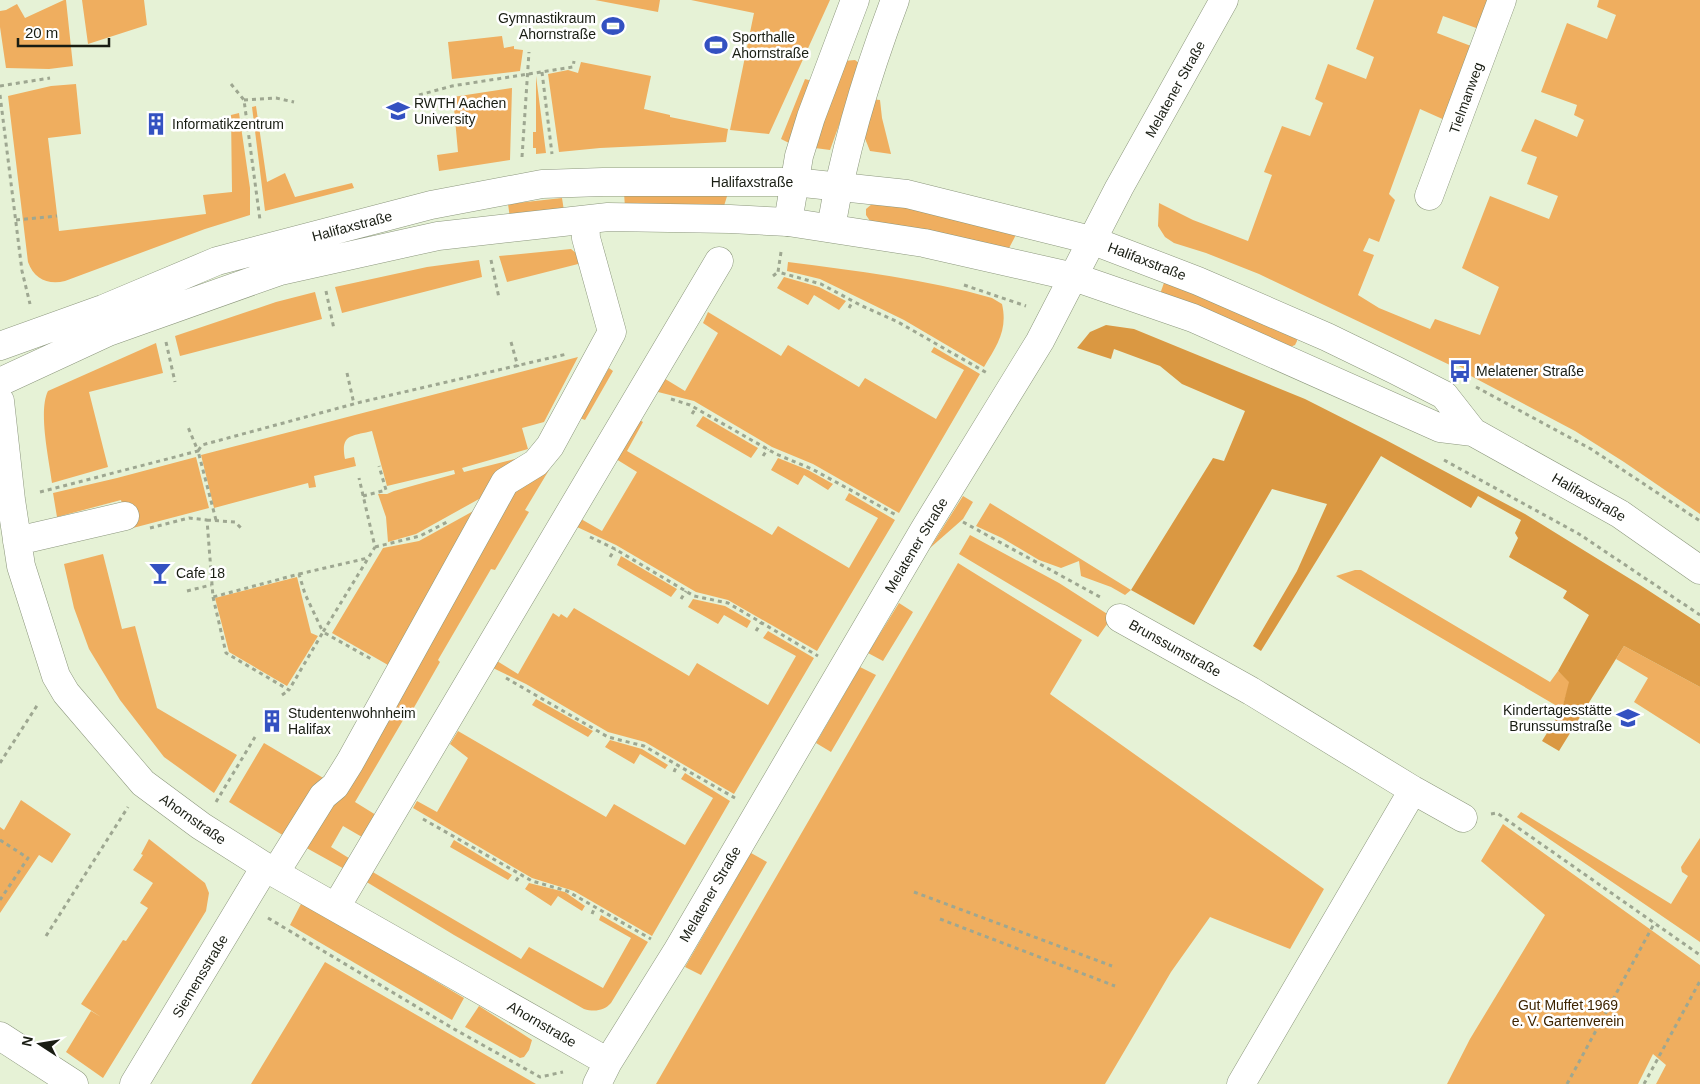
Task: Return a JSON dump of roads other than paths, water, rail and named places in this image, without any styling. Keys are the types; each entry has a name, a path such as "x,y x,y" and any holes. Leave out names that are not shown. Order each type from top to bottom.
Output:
{"street":[{"path":"788,222 799,156 811,117 855,0"},
{"path":"831,228 838,187 862,94 895,0"},
{"name":"Melatener Straße","path":"603,1073 1053,316 1092,240 1224,0"},
{"name":"Tielmanweg","path":"1430,196 1502,0"},
{"name":"Halifaxstraße","path":"0,346 103,309 217,261 431,205 542,184 794,182 907,194 1092,240 1198,281 1327,337 1395,370 1444,395 1473,432"},
{"name":"Halifaxstraße","path":"0,382 108,332 280,271 438,236 608,217 788,222 924,243 1074,277 1192,318 1440,428 1473,432 1620,514 1700,570"},
{"name":"Siemensstraße","path":"134,1084 244,904 323,796 335,786 350,762 505,482 536,463 550,446 612,332 586,238 585,220"},
{"path":"336,907 719,261"},
{"name":"Ahornstraße","path":"0,401 11,500 21,566 56,676 66,693 143,783 201,826 270,870 336,907 603,1073"},
{"path":"17,541 136,522"},
{"name":"Brunssumstraße","path":"1120,618 1251,691 1413,790 1463,818"},
{"path":"1241,1084 1413,790"},
{"path":"0,1036 74,1084"}],"place":[{"name":"Gymnastikraum Ahornstraße","path":"613,26"},
{"name":"Sporthalle Ahornstraße","path":"716,45"},
{"name":"RWTH Aachen University","path":"398,111"},
{"name":"Informatikzentrum","path":"156,124"},
{"name":"Melatener Straße","path":"1460,371"},
{"name":"Cafe 18","path":"160,573"},
{"name":"Kindertagesstätte Brunssumstraße","path":"1628,718"},
{"name":"Studentenwohnheim Halifax","path":"272,721"}],"park label":[{"name":"Gut Muffet 1969 e. V. Gartenverein","path":"1568,1014"}]}
